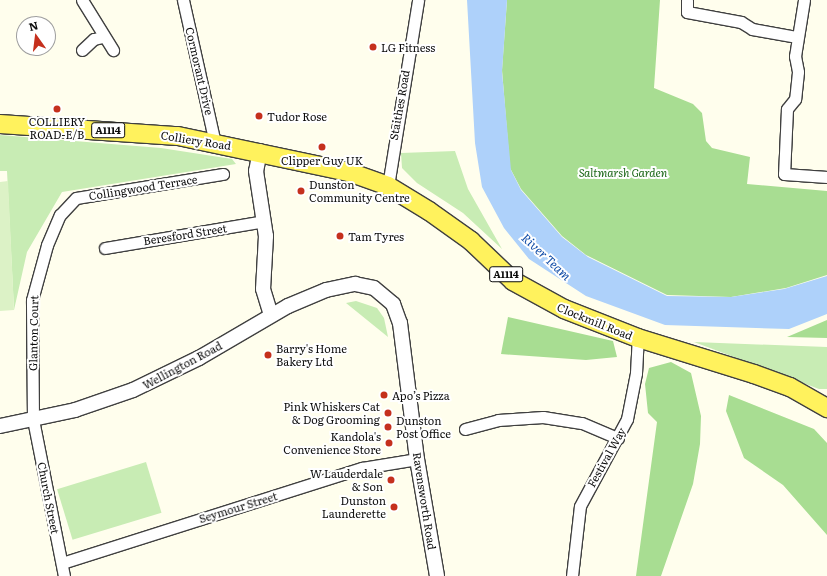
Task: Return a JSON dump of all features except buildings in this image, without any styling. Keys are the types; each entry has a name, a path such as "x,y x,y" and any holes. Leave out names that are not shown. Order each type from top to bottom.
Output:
{"main road":[{"name":"Colliery Road","path":"0,124 130,131 215,143 260,151 349,172 388,186"},
{"name":"Clockmill Road","path":"388,186 471,241 513,281 564,309 638,338 754,374 790,387 827,408"}],"street":[{"path":"82,0 102,37 113,50"},
{"name":"Cormorant Drive","path":"184,0 215,143"},
{"name":"Staithes Road","path":"388,186 418,0"},
{"path":"687,0 687,12 741,22 752,29 797,37"},
{"path":"804,0 797,37 798,72 795,99 786,108 784,174 827,177"},
{"path":"82,50 94,39 102,37"},
{"path":"260,151 256,171 264,222 263,289 271,315"},
{"name":"Collingwood Terrace","path":"66,206 82,196 223,174"},
{"name":"Glanton Court","path":"32,420 32,300 47,245 66,206"},
{"name":"Beresford Street","path":"105,248 264,222"},
{"name":"Wellington Road","path":"0,426 32,420 133,390 199,358 271,315 326,290 355,284"},
{"name":"Ravensworth Road","path":"355,284 381,292 397,312 417,459 437,576"},
{"name":"Festival Way","path":"572,576 580,506 594,476 618,438 633,396 638,338"},
{"path":"465,429 498,420 543,417 582,423 618,438"},
{"name":"Church Street","path":"32,420 64,576"},
{"name":"Seymour Street","path":"62,563 362,468 417,459"}],"green space":[{"name":"Saltmarsh Garden","path":"507,0 660,0 654,88 693,104 702,113 706,141 712,148 750,157 747,184 827,191 827,275 786,288 731,297 667,295 586,255 562,236 521,189 510,168 502,70"},
{"path":"0,135 161,148 232,159 236,164 62,192 27,252 14,310 7,171 0,171"},
{"path":"455,151 468,189 502,249 463,213 417,183 402,168 401,153"},
{"path":"8,181 14,310 0,311 0,182"},
{"path":"356,301 377,308 384,318 388,337 346,303"},
{"path":"508,317 613,341 617,357 586,360 501,354"},
{"path":"827,320 827,338 787,337"},
{"path":"694,342 827,347 827,389 819,389"},
{"path":"671,362 691,373 701,416 700,444 693,484 661,576 636,576 657,422 648,413 645,384 649,368"},
{"path":"729,395 814,429 827,443 827,535 783,485 744,458 726,411"},
{"path":"146,462 161,513 73,540 57,489"}],"water":[{"name":"River Team","path":"467,0 507,0 502,72 511,170 521,190 562,237 588,257 667,296 731,297 784,289 827,276 827,314 789,329 665,325 586,296 529,259 504,228 482,187 475,143"}],"place":[{"name":"LG Fitness","path":"373,47"},
{"name":"COLLIERY ROAD-E/B","path":"57,109"},
{"name":"Tudor Rose","path":"259,116"},
{"name":"Clipper Guy UK","path":"322,147"},
{"name":"Dunston Community Centre","path":"301,191"},
{"name":"Tam Tyres","path":"340,236"},
{"name":"Barry's Home Bakery Ltd","path":"268,355"},
{"name":"Apo’s Pizza","path":"384,395"},
{"name":"Pink Whiskers Cat & Dog Grooming","path":"388,413"},
{"name":"Dunston Post Office","path":"388,427"},
{"name":"Kandola's Convenience Store","path":"389,443"},
{"name":"W Lauderdale & Son","path":"391,480"},
{"name":"Dunston Launderette","path":"394,507"}]}
